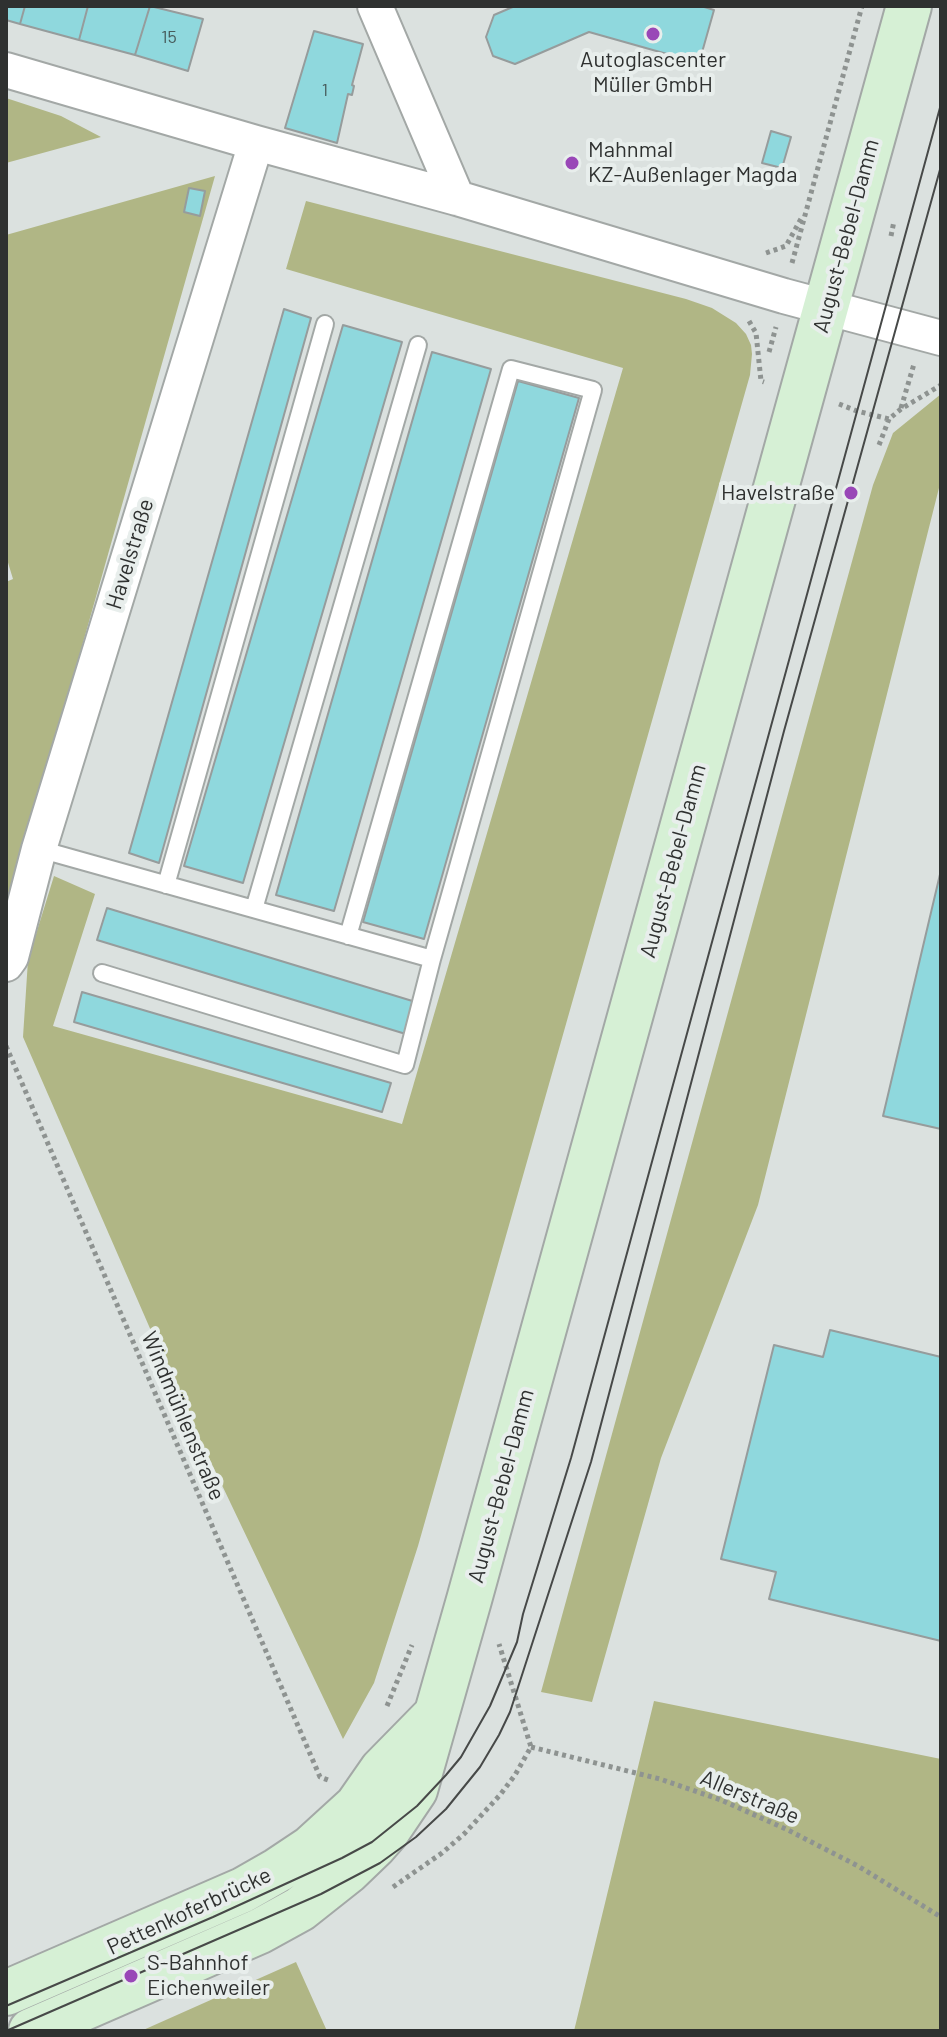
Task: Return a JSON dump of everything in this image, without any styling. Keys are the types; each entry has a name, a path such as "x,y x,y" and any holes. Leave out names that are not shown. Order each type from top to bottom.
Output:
{"main road":[{"name":"August-Bebel-Damm","path":"374,1846 415,1790 909,6"},
{"name":"August-Bebel-Damm","path":"344,1794 382,1770 435,1715"},
{"name":"Pettenkoferbrücke","path":"6,1993 243,1890 278,1870 311,1848 344,1794"},
{"name":"Pettenkoferbrücke","path":"31,2031 260,1931 300,1909 374,1846"}],"street":[{"path":"375,6 457,198"},
{"path":"6,70 457,198 757,288 941,338"},
{"name":"Havelstraße","path":"6,964 11,957 39,849 256,143"}],"lane":[{"path":"166,885 325,324"},
{"path":"254,909 418,345"},
{"path":"102,973 405,1065 432,959 593,390 511,369 348,936"},
{"path":"39,849 432,959"}],"path":[{"name":"August-Bebel-Damm","path":"797,244 862,6"},
{"name":"August-Bebel-Damm","path":"759,256 786,246 806,210"},
{"path":"744,312 756,333 761,381 770,348"},
{"path":"879,445 889,419 941,385"},
{"path":"840,404 889,419"},
{"name":"Windmühlenstraße","path":"6,1046 320,1777 344,1794"},
{"path":"385,1711 415,1637"},
{"path":"391,1888 464,1834 515,1775 531,1747 502,1654"},
{"name":"Allerstraße","path":"531,1747 681,1785 721,1800 858,1866 941,1917"}],"green space":[{"path":"6,98 61,116 101,137 6,163"},
{"path":"215,176 6,915 6,582 13,579 6,556 6,235"},
{"path":"306,201 686,299 712,308 736,323 746,334 752,354 750,375 418,1546 374,1683 343,1739 179,1395 23,1037 28,960 54,876 95,894 53,1026 402,1124 623,368 286,269"},
{"path":"941,394 941,480 758,1205 661,1458 592,1702 541,1692 873,485 893,433"},
{"path":"654,1701 941,1759 941,2031 574,2031"},
{"path":"296,1962 327,2031 141,2031"}],"building":[{"path":"6,6 25,6 20,24 6,20"},
{"path":"25,6 88,6 79,40 20,24"},
{"path":"88,6 150,6 135,55 79,40"},
{"path":"150,6 203,19 188,71 135,55"},
{"name":"Autoglascenter Müller GmbH","path":"515,6 701,6 714,10 699,63 589,32 515,64 493,56 486,37 494,15"},
{"path":"314,31 363,44 337,143 285,128"},
{"path":"771,131 791,137 782,168 762,163"},
{"path":"189,188 205,191 200,216 184,212"},
{"path":"284,309 311,318 159,863 129,853"},
{"path":"343,325 402,342 243,883 184,866"},
{"path":"432,352 491,369 334,911 276,895"},
{"path":"518,381 579,398 424,939 363,922"},
{"path":"941,870 941,1129 883,1116"},
{"path":"107,908 419,1003 409,1035 97,940"},
{"path":"82,992 391,1083 382,1112 74,1022"},
{"path":"830,1330 941,1357 941,1641 769,1599 776,1572 721,1559 774,1345 823,1357"}],"tram line":[{"path":"6,2006 213,1917 372,1842 417,1806 446,1775 461,1757 490,1706 517,1642 571,1458 941,104"},
{"path":"6,2031 321,1894 380,1863 416,1837 446,1809 480,1767 499,1735 510,1712 591,1462 784,731 941,166"}],"place":[{"name":"Autoglascenter Müller GmbH","path":"653,34"},
{"name":"Mahnmal KZ-Außenlager Magda","path":"572,163"},
{"name":"Havelstraße","path":"851,493"},
{"name":"S-Bahnhof Eichenweiler","path":"131,1976"}]}
